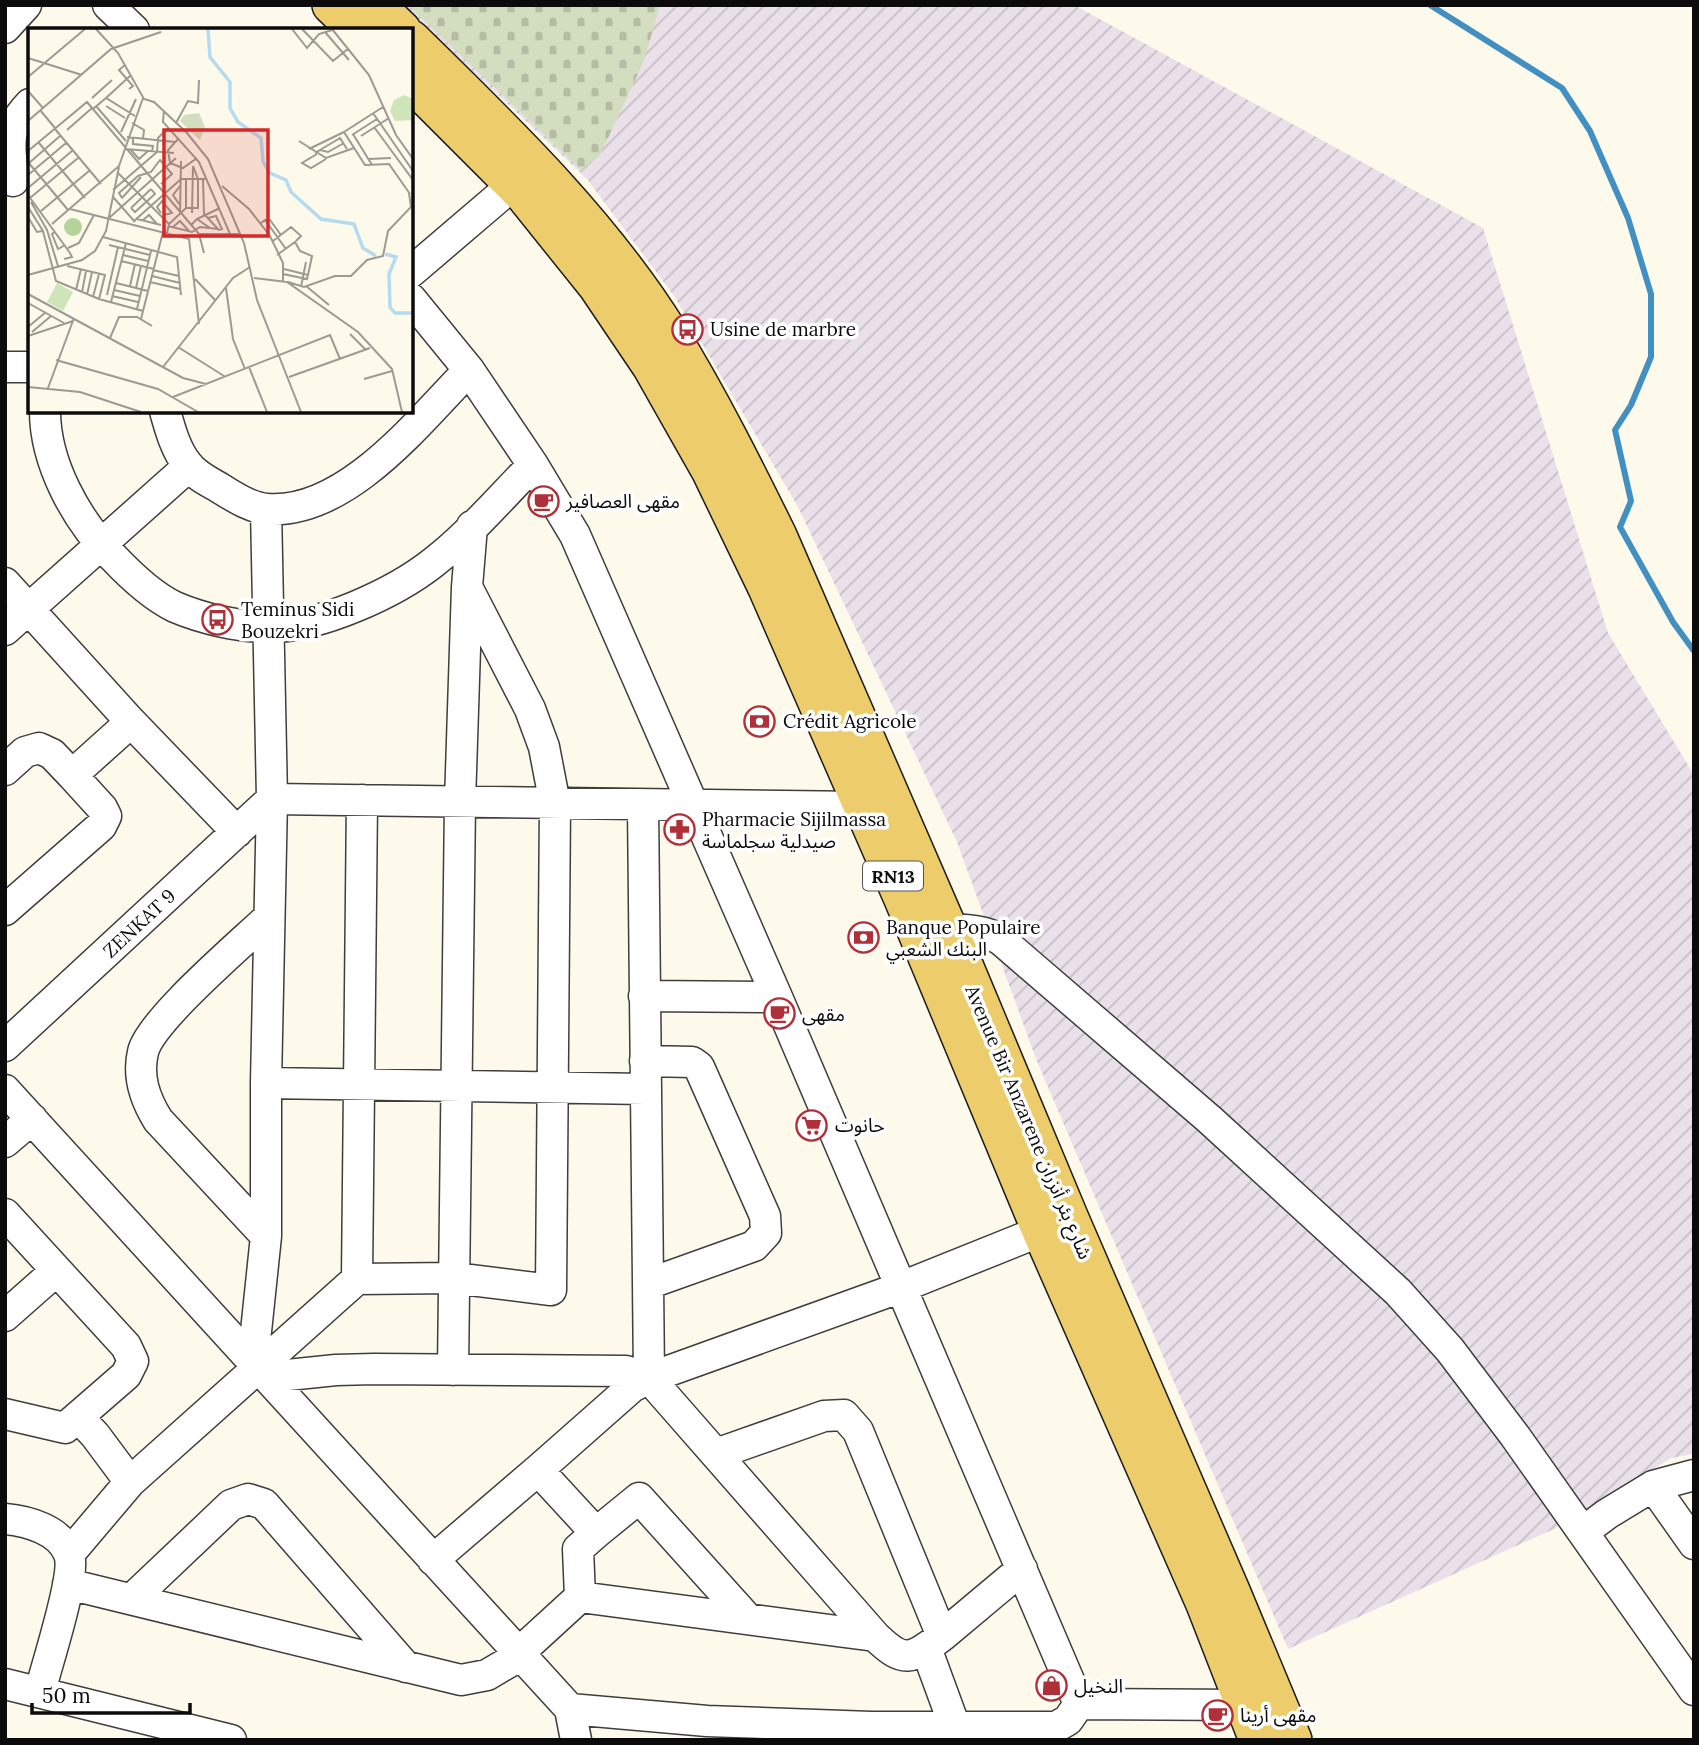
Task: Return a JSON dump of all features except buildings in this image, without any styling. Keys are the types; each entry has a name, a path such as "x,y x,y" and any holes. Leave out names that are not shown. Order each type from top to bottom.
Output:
{"main road":[{"path":"331,5 355,28"},
{"path":"376,5 400,28"},
{"name":"Avenue Bir Anzarene شارع بئر أنزران","path":"413,41 492,119 572,206 626,273 669,333 719,421 778,536 1293,1740"},
{"name":"Avenue Bir Anzarene شارع بئر أنزران","path":"413,84 514,184 597,286 651,366 711,472 767,588 928,957 1041,1231 1205,1604 1258,1740"}],"street":[{"path":"5,28 26,5"},
{"path":"16,181 10,130 28,106"},
{"path":"413,270 514,184"},
{"path":"413,301 469,370 533,465 575,536 777,997 1079,1704"},
{"path":"5,367 28,367"},
{"path":"166,413 172,435 189,466 240,501 266,509 304,506 339,491 378,462 469,370"},
{"path":"46,413 52,455 63,483 101,545 138,582 174,607 218,620 270,627 310,621 354,609 399,585 434,562 533,465"},
{"path":"5,630 189,466"},
{"path":"260,1368 266,1236 268,918 272,799 266,509"},
{"path":"453,1370 460,802 467,587 472,526"},
{"path":"5,583 131,722 237,832"},
{"path":"69,1553 130,1482 357,1279 454,1278 551,1290 555,804 544,747 530,709 467,587"},
{"path":"72,775 131,722"},
{"path":"5,770 26,752 39,748 51,754 72,775 106,816 101,826 5,910"},
{"path":"272,799 862,807"},
{"name":"ZENKAT 9","path":"5,1046 272,799"},
{"path":"357,1279 362,800"},
{"path":"643,805 649,1378"},
{"path":"266,1236 158,1120 147,1102 141,1067 143,1051 160,1023 268,918"},
{"path":"948,929 978,931 1001,940 1209,1119 1398,1292 1450,1350 1694,1690"},
{"path":"645,996 777,997"},
{"path":"266,1083 554,1087 645,1075 692,1062 699,1067 765,1216 766,1233 754,1246 648,1284"},
{"path":"5,1090 570,1709 576,1740"},
{"path":"5,1142 32,1119"},
{"path":"5,1214 127,1346 133,1361 127,1375 79,1427"},
{"path":"433,1560 632,1387 649,1378 900,1287 1041,1231"},
{"path":"5,1316 56,1271"},
{"path":"260,1368 626,1371 649,1378 893,1654 903,1656 934,1642 1022,1569"},
{"path":"5,1415 79,1427 130,1482"},
{"path":"716,1454 824,1416 844,1415 858,1432 934,1642 954,1727"},
{"path":"538,1470 596,1533"},
{"path":"1583,1532 1653,1486 1694,1475"},
{"path":"1653,1486 1694,1544"},
{"path":"580,1597 578,1549 639,1498 747,1618"},
{"path":"133,1598 231,1505 248,1499 264,1504 406,1667"},
{"path":"5,1519 27,1522 44,1529 62,1543 69,1553 71,1564 68,1584 40,1692"},
{"path":"68,1584 461,1679 487,1675 509,1662 580,1597 875,1636"},
{"path":"5,1684 231,1740"},
{"path":"1079,1704 1243,1705"},
{"path":"570,1709 706,1721 871,1727 1056,1727 1068,1720 1079,1704"}],"shaded area":[{"path":"403,5 1074,5 1483,228 1608,633 1694,775 1694,1454 1671,1458 1565,1524 1288,1649 1036,1059 957,842 797,505 674,296 587,179"}],"green space":[{"path":"408,5 660,5 644,61 601,153 581,170"}],"waterway":[{"path":"1430,5 1562,88 1590,131 1628,218 1651,294 1651,357 1631,405 1615,430 1631,501 1620,527 1673,622 1694,651"}],"place":[{"name":"Usine de marbre","path":"687,329"},
{"name":"مقهى العصافير","path":"543,501"},
{"name":"Teminus Sidi Bouzekri","path":"218,620"},
{"name":"Crédit Agricole","path":"760,721"},
{"name":"Pharmacie Sijilmassa صيدلية سجلماسة","path":"679,830"},
{"name":"Banque Populaire البنك الشعبي","path":"863,938"},
{"name":"مقهى","path":"779,1014"},
{"name":"حانوت","path":"812,1125"},
{"name":"النخيل","path":"1051,1686"},
{"name":"مقهى أرينا","path":"1217,1715"}]}
